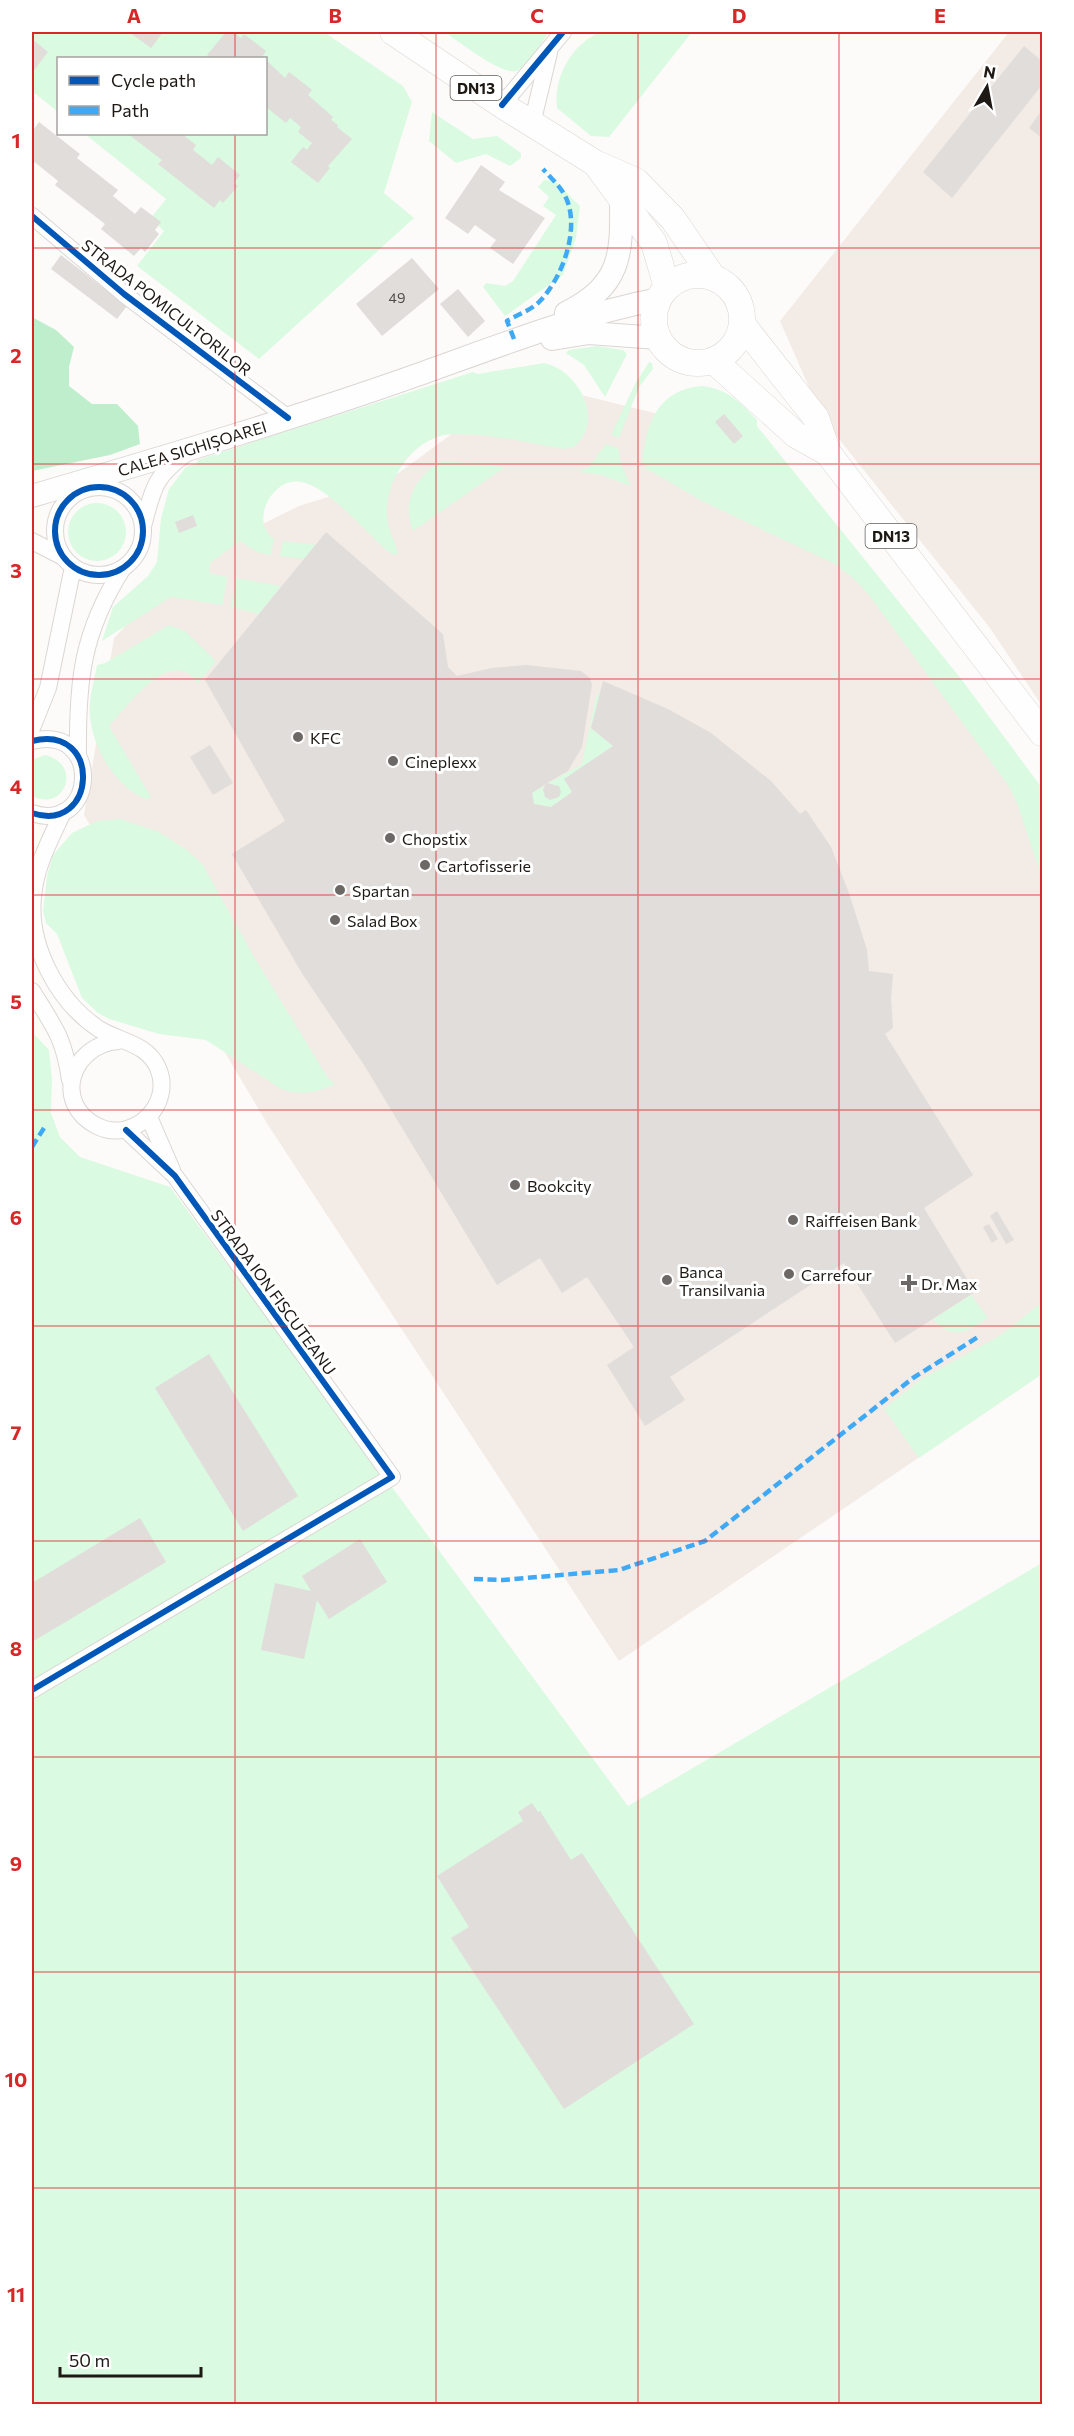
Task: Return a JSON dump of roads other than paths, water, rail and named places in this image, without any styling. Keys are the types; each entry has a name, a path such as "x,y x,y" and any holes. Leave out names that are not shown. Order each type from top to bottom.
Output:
{"main road":[{"name":"DN13","path":"393,32 502,105 595,163 636,181 673,219 712,276 725,284 735,295 741,309 742,324 816,418 828,453 1042,733"},
{"name":"DN13","path":"595,163 621,200 644,226 654,243 663,293 654,325 658,338"},
{"path":"489,351 572,310 610,279 620,257 621,200"},
{"path":"663,293 680,278 696,274 712,276"},
{"name":"CALEA SIGHIȘOAREI","path":"32,496 88,484 489,351 597,311 663,293"},
{"path":"658,338 675,357 700,364 714,361 734,346 742,324"},
{"name":"CALEA SIGHIȘOAREI","path":"489,351 589,333 658,338"},
{"name":"DN13","path":"714,361 796,435 828,453"}],"street":[{"path":"502,105 563,32"},
{"path":"532,124 550,49"},
{"name":"STRADA POMICULTORILOR","path":"32,216 124,294 288,418"},
{"path":"78,756 77,704 85,651 95,617 123,568 139,550 153,491 164,470 192,449"},
{"path":"32,728 48,688 68,562 57,546 56,521 67,500 88,484 124,495 137,509 143,527"},
{"path":"32,541 68,562 98,575 123,568"},
{"path":"32,741 45,739 69,746 78,756 83,768 84,780 81,793 63,812 37,876 33,897 33,926 45,966 67,999 97,1028 118,1041 142,1049 158,1069 161,1094 149,1117 126,1130 113,1131 88,1120 79,1110 71,1085 65,1048 55,1026 32,992"},
{"path":"32,813 51,815 63,812"},
{"path":"71,1085 78,1062 85,1053 106,1042 118,1041"},
{"name":"STRADA ION FISCUTEANU","path":"149,1117 175,1176"},
{"name":"STRADA ION FISCUTEANU","path":"32,1690 392,1477 175,1176 126,1130"}],"place":[{"name":"KFC","path":"298,737"},
{"name":"Cineplexx","path":"393,761"},
{"name":"Chopstix","path":"390,838"},
{"name":"Cartofisserie","path":"425,865"},
{"name":"Spartan","path":"340,890"},
{"name":"Salad Box","path":"335,920"},
{"name":"Bookcity","path":"515,1185"},
{"name":"Raiffeisen Bank","path":"793,1220"},
{"name":"Carrefour","path":"789,1274"},
{"name":"Banca Transilvania","path":"667,1280"},
{"name":"Dr. Max","path":"909,1283"}]}
